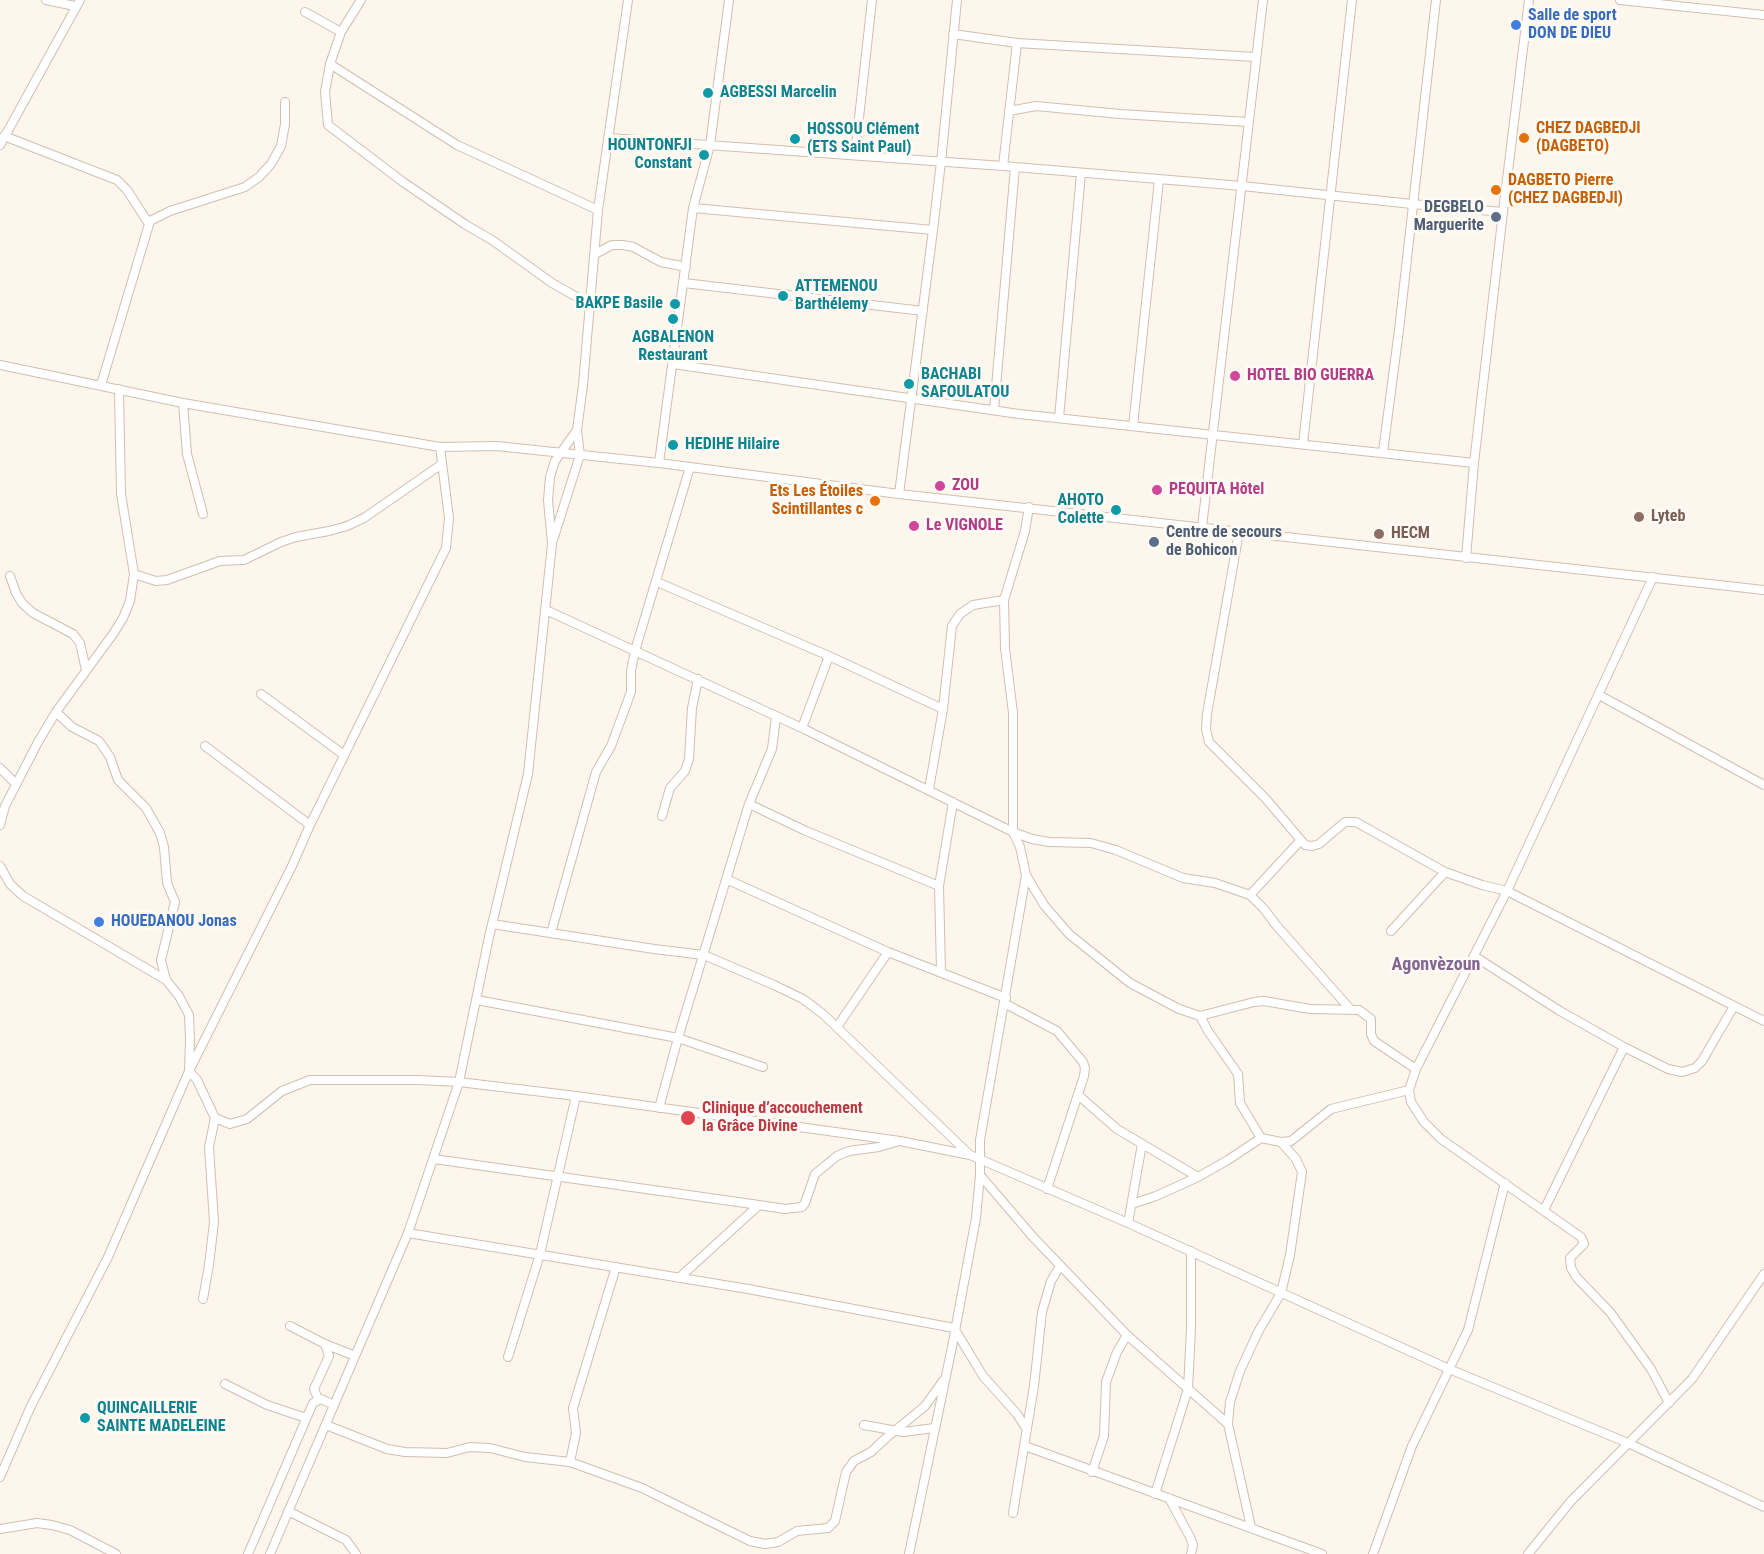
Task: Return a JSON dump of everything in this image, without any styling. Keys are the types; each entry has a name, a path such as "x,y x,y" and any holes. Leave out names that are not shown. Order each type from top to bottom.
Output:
{"street":[{"path":"0,145 78,3 46,0"},
{"path":"361,0 341,32 330,64 325,92 328,124 403,182 492,240 552,283 589,304"},
{"path":"552,544 580,455 578,430 598,210 628,0"},
{"path":"659,463 693,208 710,145 729,0"},
{"path":"855,154 872,0"},
{"path":"899,494 941,162 957,0"},
{"path":"1202,527 1263,0"},
{"path":"1303,444 1352,0"},
{"path":"1383,452 1436,0"},
{"path":"1466,558 1474,463 1529,0"},
{"path":"1620,0 1764,15"},
{"path":"305,12 341,32"},
{"path":"953,34 1017,43 1255,57"},
{"path":"1003,166 1017,43"},
{"path":"330,64 457,145 598,210"},
{"path":"101,385 149,224 153,219 170,211 245,187 259,177 271,164 280,146 285,124 285,102"},
{"path":"1009,111 1036,106 1248,122"},
{"path":"4,135 117,180 128,190 149,224"},
{"path":"609,138 1003,166 1331,194 1503,212"},
{"path":"994,410 1015,167"},
{"path":"1059,418 1081,173"},
{"path":"1133,426 1159,180"},
{"path":"693,208 933,230"},
{"path":"595,254 612,245 622,245 633,247 661,262 686,267"},
{"path":"684,283 923,311"},
{"path":"673,364 994,410 1213,436 1474,463"},
{"path":"0,365 183,403 440,447 496,446 690,466 899,494 1764,590"},
{"path":"0,825 2,807 56,712 123,618 130,601 134,574 121,494 119,388"},
{"path":"183,403 187,454 203,514"},
{"path":"270,1554 408,1233 435,1159 459,1082 492,924 528,774 552,544 548,500 550,477 555,461 578,430"},
{"path":"0,1477 30,1408 108,1257 189,1071 292,866 446,548 449,518 440,447"},
{"path":"134,574 156,581 167,580 220,561 244,560 296,537 347,526 364,518 442,464"},
{"path":"551,933 596,772 611,746 631,692 631,671 635,651 690,466"},
{"path":"1029,507 1025,531 1004,600 1005,648 1013,712 1013,832 1020,847 1026,875 1044,905 1062,927 1099,960 1130,983 1179,1010 1200,1016 1264,1001 1310,1009 1359,1010 1368,1015 1372,1022 1371,1034 1374,1041 1416,1069"},
{"path":"1239,532 1206,729 1209,742 1215,750 1266,799 1300,841 1305,845 1319,844 1345,822 1351,821 1414,853 1445,872 1507,891 1764,1021"},
{"path":"10,576 22,603 33,613 73,634 80,643 86,670"},
{"path":"1653,577 1507,891 1416,1069 1409,1090 1416,1112 1441,1139 1544,1210 1584,1241 1584,1244 1570,1258 1571,1268 1577,1278 1617,1321 1651,1369 1669,1403"},
{"path":"657,582 829,656 943,709"},
{"path":"929,789 943,709 952,626 956,618 973,605 1004,600"},
{"path":"546,610 802,728 1013,832 1049,842 1091,843 1116,850 1183,878 1215,883 1250,895 1351,1010"},
{"path":"802,728 829,656"},
{"path":"662,816 670,788 685,771 689,759 692,708 698,679"},
{"path":"261,694 344,755"},
{"path":"1599,695 1764,785"},
{"path":"56,712 72,727 99,741 110,757 118,780 146,808 160,833 164,847 167,883 175,902 161,960 166,980"},
{"path":"659,1108 749,804 772,749 776,717"},
{"path":"205,746 310,825"},
{"path":"0,768 16,784"},
{"path":"941,972 939,886 953,802"},
{"path":"749,804 806,831 939,886"},
{"path":"1250,895 1300,841"},
{"path":"0,866 10,884 23,896 166,980 179,996 189,1015 189,1071 197,1080 215,1118 209,1147 214,1222 210,1265 203,1299"},
{"path":"1391,931 1445,872"},
{"path":"909,1554 976,1218 980,1140 1026,875"},
{"path":"726,879 888,952 1005,1000 1023,1015 1051,1027 1077,1054 1085,1068 1047,1189"},
{"path":"492,924 704,955 803,999 837,1027 970,1155"},
{"path":"837,1027 888,952"},
{"path":"1474,956 1560,1011 1624,1047 1668,1069 1682,1072 1695,1068 1702,1061 1734,1006"},
{"path":"477,1000 678,1038 763,1067"},
{"path":"1200,1016 1238,1074 1240,1103 1261,1138"},
{"path":"1544,1210 1624,1047"},
{"path":"215,1118 230,1124 247,1119 282,1091 310,1080 459,1082 576,1096 900,1142 970,1155 1191,1251 1449,1369 1628,1443 1764,1508"},
{"path":"1132,1204 1198,1177 1261,1138 1281,1142 1297,1138 1331,1109 1409,1090"},
{"path":"1078,1095 1117,1129 1198,1177"},
{"path":"508,1357 540,1254 576,1096"},
{"path":"435,1159 784,1209 802,1207 815,1174 837,1156 849,1151 900,1142"},
{"path":"1251,1527 1228,1424 1230,1402 1240,1371 1258,1332 1281,1293 1295,1223 1302,1172 1296,1159 1281,1142"},
{"path":"1128,1223 1142,1144"},
{"path":"980,1175 1001,1202 1127,1335 1228,1424"},
{"path":"1373,1554 1412,1446 1468,1330 1475,1310 1505,1183"},
{"path":"680,1278 759,1205"},
{"path":"408,1233 680,1278 954,1328 983,1376 1017,1414 1027,1430"},
{"path":"1155,1494 1188,1389 1191,1251"},
{"path":"1013,1513 1027,1430 1042,1312 1051,1281 1060,1266"},
{"path":"570,1462 576,1433 573,1408 616,1267"},
{"path":"1528,1554 1571,1501 1692,1379 1762,1278"},
{"path":"1762,1278 1764,1292"},
{"path":"290,1326 355,1356"},
{"path":"1092,1472 1104,1436 1106,1382 1117,1352 1127,1335"},
{"path":"325,1344 329,1356 314,1389 318,1399 334,1405"},
{"path":"326,1425 387,1449 405,1452 447,1453 470,1447 490,1448 525,1457 570,1462 642,1488 750,1541 765,1544 778,1542 797,1531 828,1528 836,1521 846,1472 854,1461 871,1452 925,1406 944,1380"},
{"path":"225,1384 267,1405 306,1418"},
{"path":"248,1554 306,1418 318,1399"},
{"path":"864,1425 894,1432 934,1428"},
{"path":"1024,1446 1322,1554"},
{"path":"1169,1498 1190,1537 1193,1545 1191,1554"},
{"path":"288,1511 346,1540 356,1554"},
{"path":"0,1529 28,1524 52,1525 70,1530 116,1554"}],"place":[{"name":"Salle de sport DON DE DIEU","path":"1516,25"},
{"name":"AGBESSI Marcelin","path":"708,93"},
{"name":"CHEZ DAGBEDJI (DAGBETO)","path":"1524,138"},
{"name":"HOSSOU Clément (ETS Saint Paul)","path":"795,139"},
{"name":"HOUNTONFJI Constant","path":"704,155"},
{"name":"DAGBETO Pierre (CHEZ DAGBEDJI)","path":"1496,190"},
{"name":"DEGBELO Marguerite","path":"1496,217"},
{"name":"ATTEMENOU Barthélemy","path":"783,296"},
{"name":"BAKPE Basile","path":"675,304"},
{"name":"AGBALENON Restaurant","path":"673,319"},
{"name":"HOTEL BIO GUERRA","path":"1235,376"},
{"name":"BACHABI SAFOULATOU","path":"909,384"},
{"name":"HEDIHE Hilaire","path":"673,445"},
{"name":"ZOU","path":"940,486"},
{"name":"PEQUITA Hôtel","path":"1157,490"},
{"name":"Ets Les Étoiles Scintillantes c","path":"875,501"},
{"name":"AHOTO Colette","path":"1116,510"},
{"name":"Lyteb","path":"1639,517"},
{"name":"Le VIGNOLE","path":"914,526"},
{"name":"HECM","path":"1379,534"},
{"name":"Centre de secours de Bohicon","path":"1154,542"},
{"name":"HOUEDANOU Jonas","path":"99,922"},
{"name":"Clinique d’accouchement la Grâce Divine","path":"688,1118"},
{"name":"QUINCAILLERIE SAINTE MADELEINE","path":"85,1418"}],"district":[{"name":"Agonvèzoun","path":"1436,965"}]}
